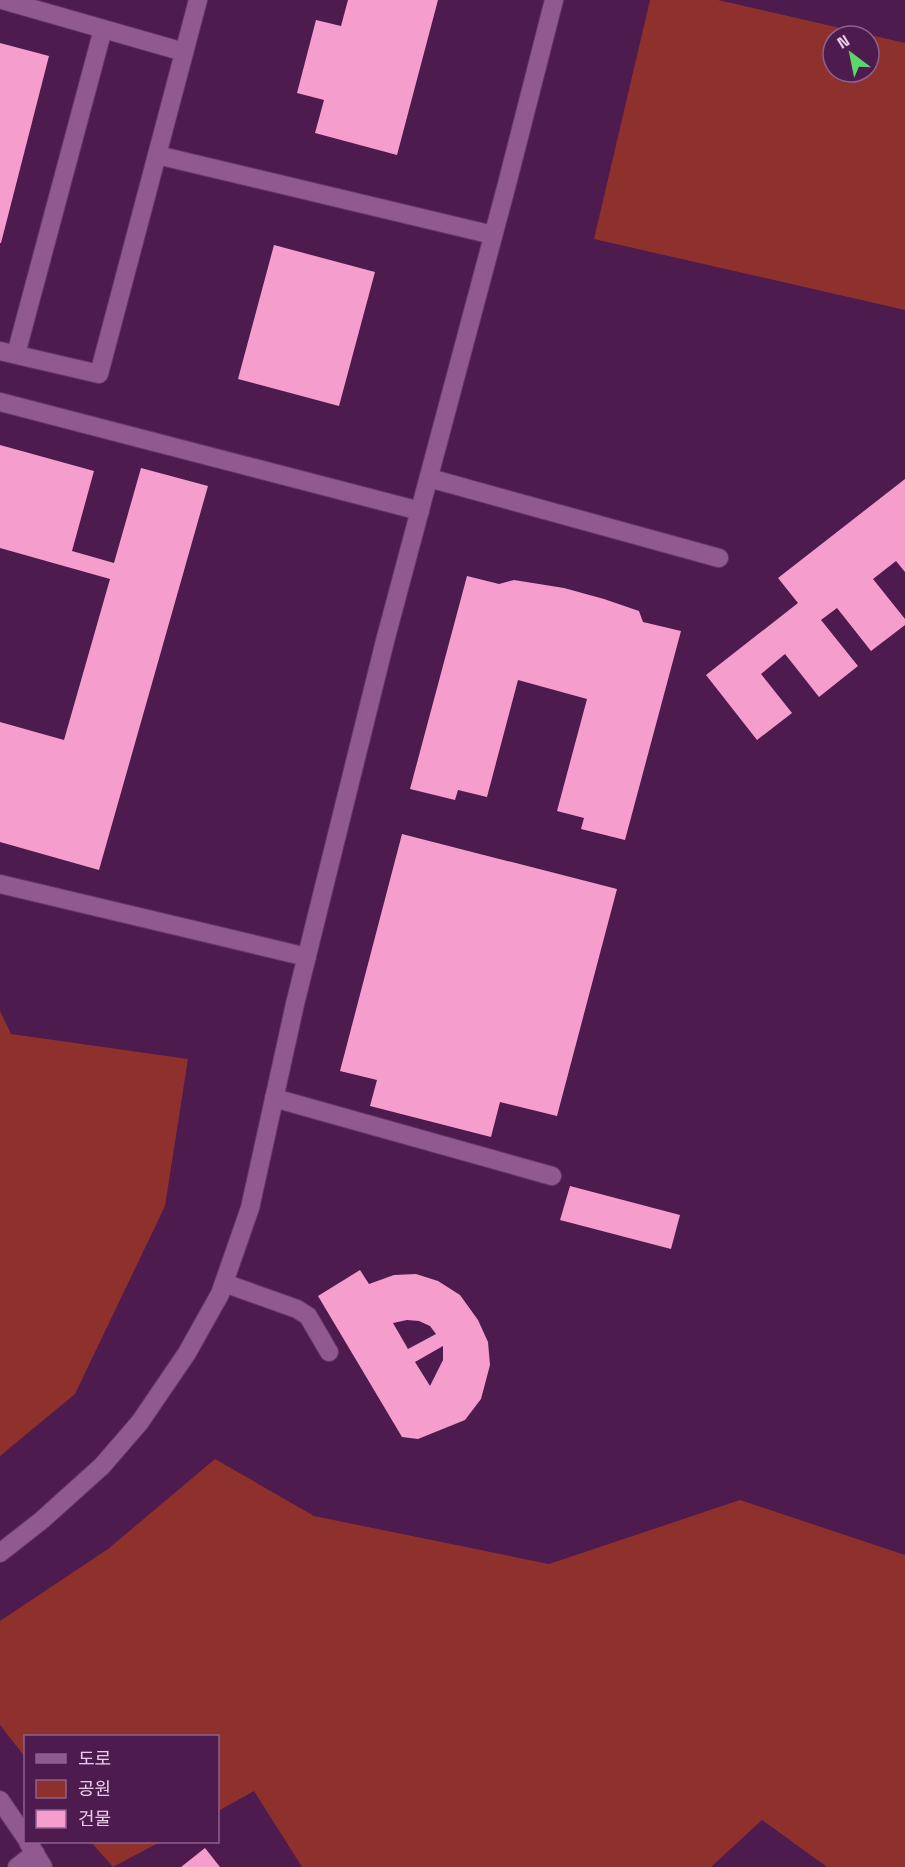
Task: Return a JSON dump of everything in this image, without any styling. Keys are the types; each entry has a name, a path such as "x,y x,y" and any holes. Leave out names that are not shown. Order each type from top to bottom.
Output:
{"street":[{"path":"2,0 184,52"},
{"path":"103,28 8,352 99,374 198,0"},
{"path":"0,1553 42,1520 102,1466 140,1422 187,1353 220,1294 250,1208 307,957 385,641 554,0"},
{"path":"157,155 493,235"},
{"path":"0,402 420,511"},
{"path":"429,478 718,558"},
{"path":"0,884 307,957"},
{"path":"274,1098 552,1176"},
{"path":"224,1282 297,1309 308,1316 329,1352"},
{"path":"0,1800 24,1836"},
{"path":"17,1867 33,1850"}],"green space":[{"path":"650,0 718,0 822,24 821,84 881,84 881,37 905,43 905,310 594,239"},
{"path":"0,1011 11,1034 188,1059 165,1206 75,1394 0,1456"},
{"path":"215,1459 314,1516 549,1564 740,1500 905,1555 905,1867 827,1867 762,1820 711,1867 302,1867 254,1791 219,1810 219,1735 24,1735 24,1756 0,1725 0,1621 108,1549"},
{"path":"92,1843 158,1843 113,1867"}],"building":[{"path":"348,0 438,0 397,155 315,133 324,100 297,93 316,20 341,26"},
{"path":"0,43 49,56 1,243 0,243"},
{"path":"274,245 375,272 339,406 238,379"},
{"path":"0,445 94,471 72,551 114,563 141,468 208,486 99,870 0,842 0,722 64,740 110,579 0,548"},
{"path":"905,479 905,572 896,561 873,579 905,619 905,625 871,651 837,608 821,620 858,666 819,697 785,654 761,674 792,713 757,740 706,675 798,603 778,578"},
{"path":"467,576 499,584 514,580 564,588 639,611 643,622 681,631 625,840 581,829 584,818 557,811 587,699 518,680 487,797 458,790 455,800 410,789"},
{"path":"402,834 617,889 557,1116 500,1102 491,1137 370,1106 377,1080 340,1071"},
{"path":"570,1186 680,1215 671,1249 560,1220"},
{"path":"360,1270 369,1284 394,1275 416,1274 438,1281 460,1295 478,1320 488,1342 490,1365 481,1399 465,1420 418,1439 402,1437 318,1296","holes":["407,1320 419,1321 430,1326 436,1334 408,1349 393,1323","443,1346 443,1360 430,1386 415,1362"]},
{"path":"205,1848 220,1867 181,1867"}]}
